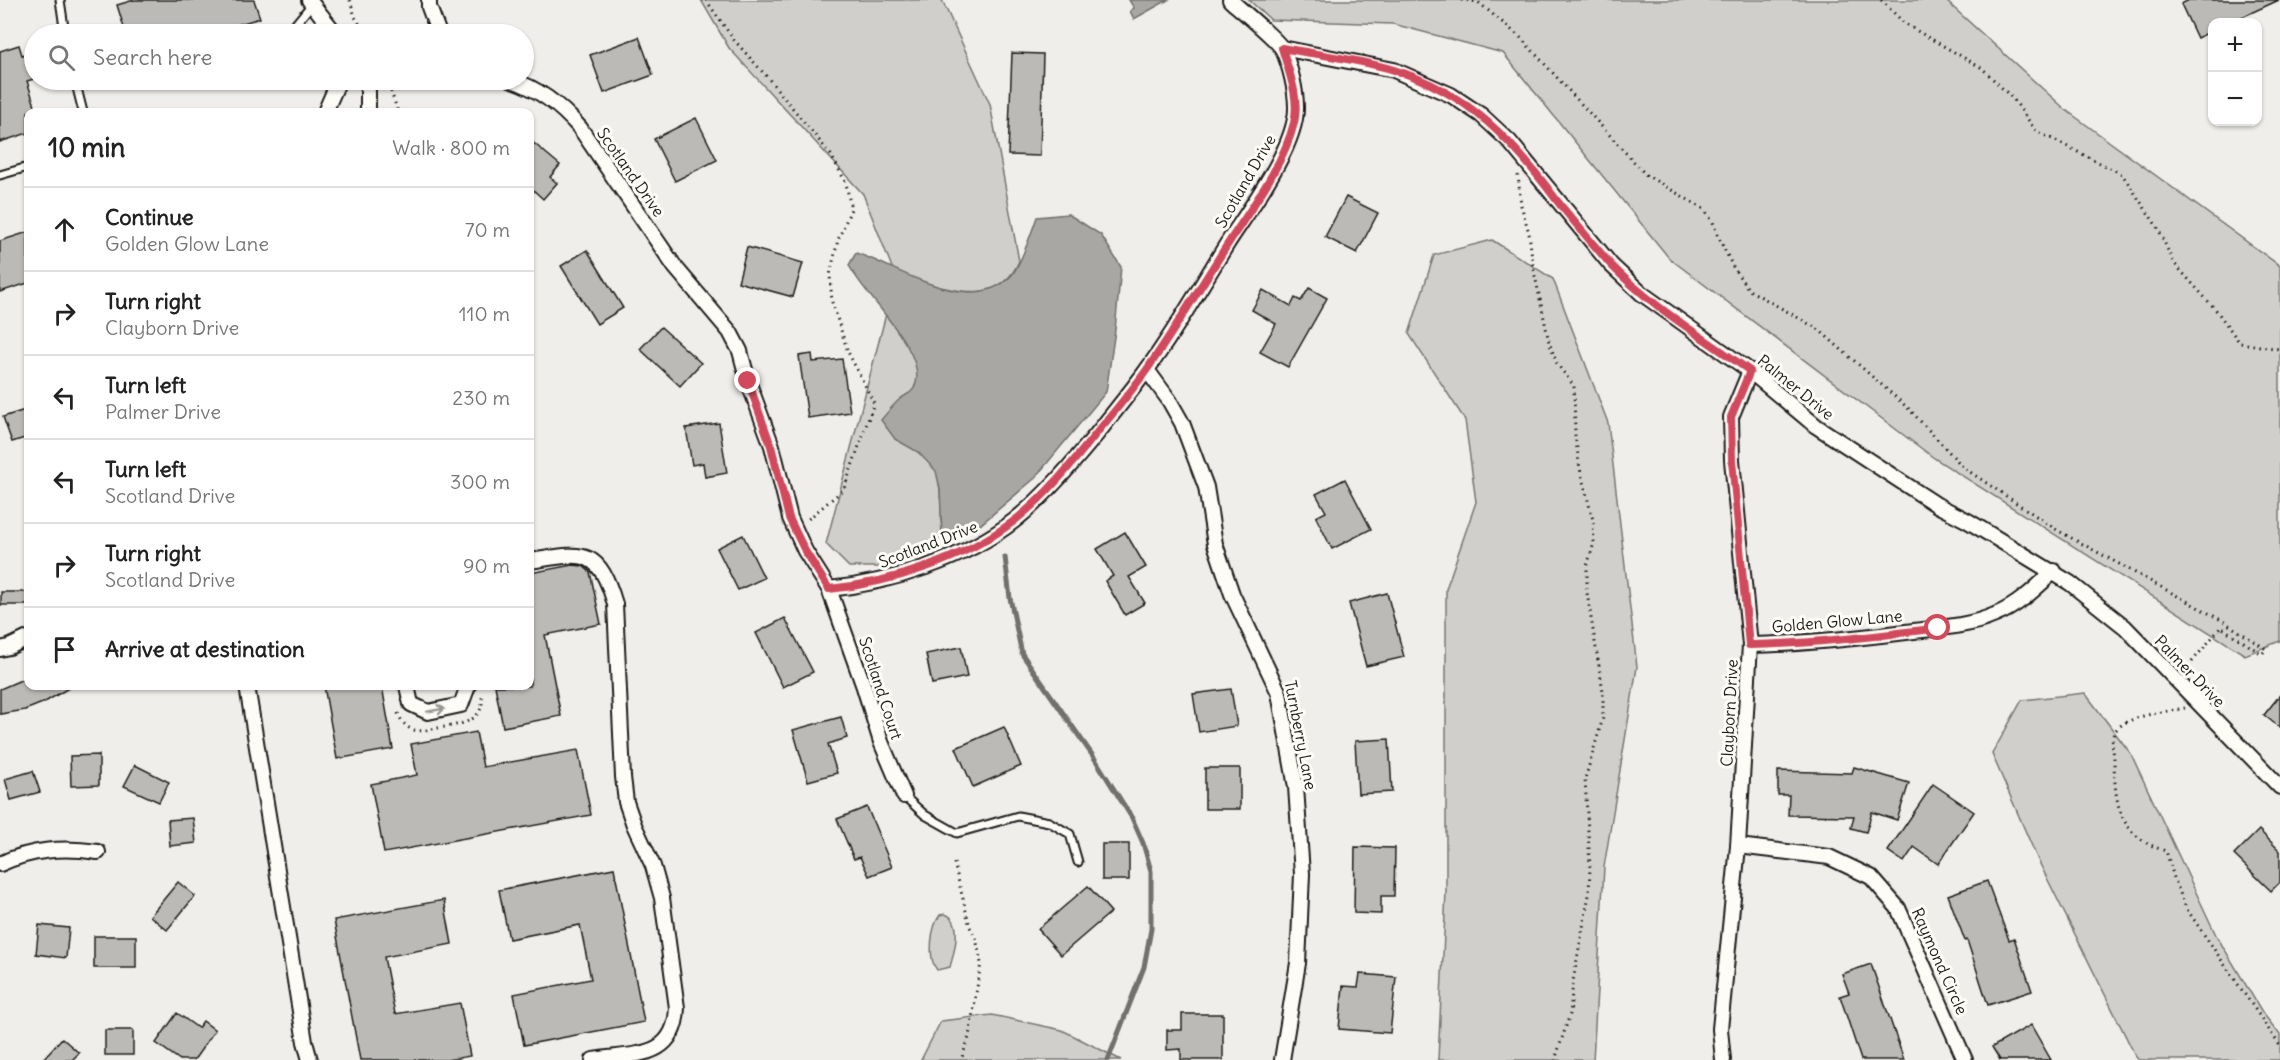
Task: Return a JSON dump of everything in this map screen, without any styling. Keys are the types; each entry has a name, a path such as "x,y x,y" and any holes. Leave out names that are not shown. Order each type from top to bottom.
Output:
{"street":[{"path":"429,0 435,24"},
{"path":"1230,0 1282,48"},
{"path":"310,2 328,24"},
{"name":"Scotland Drive","path":"533,90 566,111 635,205 675,267 730,332 740,351 748,381 762,416 782,492 795,529 805,551 829,589 858,586 898,576 972,548 998,532 1040,499 1085,448 1147,370 1263,188 1283,151 1294,124 1296,109 1294,90 1282,48"},
{"name":"Palmer Drive","path":"1282,48 1394,70 1451,95 1481,116 1498,129 1626,280 1659,307 1750,371 1816,426 1937,505 2054,571 2125,627 2280,787"},
{"path":"327,108 335,90"},
{"path":"368,90 368,108"},
{"name":"Turnberry Lane","path":"1147,370 1169,400 1182,423 1206,487 1215,544 1232,594 1279,693 1296,787 1302,874 1298,963 1282,1060"},
{"name":"Clayborn Drive","path":"1723,1060 1720,1029 1738,846 1749,645 1732,460 1731,417 1750,371"},
{"path":"534,560 571,555 588,557 603,571 609,585 615,604 626,802 653,866 662,898 677,1008 675,1027 666,1043 653,1050 593,1060"},
{"name":"Golden Glow Lane","path":"1749,645 1855,639 1969,623 1997,615 2029,594 2054,571"},
{"name":"Scotland Court","path":"829,589 858,667 881,742 904,796"},
{"path":"0,649 24,640"},
{"path":"248,690 303,1030 310,1060"},
{"path":"408,690 411,704 428,712 461,705 467,690"},
{"name":"Raymond Circle","path":"1738,846 1829,857 1871,877 1898,908 1965,1060"},
{"path":"0,864 30,853 56,848 98,852"}],"lane":[{"path":"60,0 63,24"},
{"path":"295,24 310,2"},
{"path":"77,90 81,108"},
{"path":"0,175 24,168"},
{"path":"904,796 925,815 957,833 1018,816 1049,822 1070,834 1078,862"}],"path":[{"path":"350,0 360,24"},
{"path":"706,0 734,40 831,155 846,183 851,208 838,240 830,274 832,302 848,352 874,404 844,489 795,529"},
{"path":"1881,0 1905,24 1982,68 2014,100 2036,131 2122,174 2158,228 2173,262 2216,310 2240,343 2280,349"},
{"path":"390,90 397,108"},
{"path":"1520,154 1517,169 1521,205 1529,233 1533,266 1549,342 1557,364 1574,386 1575,435 1594,531 1594,543 1587,566 1587,593 1603,692 1603,718 1585,779 1590,866 1589,895 1573,981 1570,1014 1555,1060"},
{"path":"954,863 981,963 969,1037 962,1060"}],"shaded area":[{"path":"701,0 942,0 990,104 1019,261 1012,274 993,288 970,292 932,285 915,362 919,377 913,391 900,399 895,439 928,460 938,476 942,536 918,557 879,567 849,567 826,544 886,314 893,270 863,194 729,48"},
{"path":"1129,0 1168,0 1134,19 1130,11 1134,8"},
{"path":"1249,0 1945,0 2066,110 2280,266 2280,641 2245,655 1934,458 1669,258 1503,53 1393,24 1271,20"},
{"path":"1068,214 1101,235 1121,267 1106,392 1034,479 980,525 942,536 940,489 936,471 918,452 895,439 881,420 897,401 914,388 917,374 913,359 905,342 849,265 856,253 913,277 955,291 976,292 995,288 1011,276 1018,265 1037,217"},
{"path":"1492,240 1553,279 1608,423 1637,667 1604,867 1593,1060 1438,1060 1446,892 1446,589 1476,502 1465,420 1409,334 1434,255"},
{"path":"2085,693 2131,754 2216,935 2262,1012 2280,1035 2280,1060 2139,1060 2136,1057 2038,860 1992,754 2022,700"},
{"path":"945,914 951,917 954,923 955,946 950,967 937,970 932,958 932,935 940,915"},
{"path":"992,1015 1062,1030 1121,1060 921,1060 941,1021"}],"building":[{"path":"134,0 254,0 260,18 240,24 123,24 117,5"},
{"path":"2189,0 2279,0 2240,18 2208,18 2208,33 2197,38 2181,4"},
{"path":"639,37 653,75 604,93 590,55"},
{"path":"19,45 22,55 24,54 24,90 30,90 36,108 24,108 24,134 0,142 0,51"},
{"path":"1012,53 1043,54 1040,156 1008,155"},
{"path":"696,118 717,160 675,181 654,139"},
{"path":"534,143 560,165 550,177 557,183 543,199 534,191"},
{"path":"1346,197 1378,213 1357,253 1325,237"},
{"path":"24,233 24,284 0,292 0,241"},
{"path":"747,247 803,263 793,297 738,282"},
{"path":"587,250 623,308 597,324 561,266"},
{"path":"1309,288 1327,298 1288,367 1260,352 1276,324 1252,310 1263,290 1291,306 1295,298 1301,301"},
{"path":"661,327 701,363 680,386 640,349"},
{"path":"812,354 813,362 842,359 850,412 808,418 799,356"},
{"path":"24,410 24,438 12,442 3,417"},
{"path":"719,423 727,473 705,477 703,463 692,465 686,428"},
{"path":"1345,479 1371,529 1332,549 1316,517 1326,512 1316,494"},
{"path":"1125,532 1146,567 1129,577 1145,603 1125,615 1105,581 1113,576 1097,549"},
{"path":"743,535 764,578 738,590 717,548"},
{"path":"572,565 583,566 590,572 601,624 545,635 561,716 503,727 496,690 534,690 534,572"},
{"path":"1,592 24,592 24,605 1,605"},
{"path":"1387,593 1404,657 1366,666 1349,603"},
{"path":"785,618 813,672 783,687 756,633"},
{"path":"961,647 967,677 932,684 926,654"},
{"path":"24,679 24,690 65,690 25,710 0,714 0,689"},
{"path":"1231,689 1237,726 1199,732 1193,694"},
{"path":"325,690 383,690 393,749 337,759"},
{"path":"2280,695 2280,728 2264,715"},
{"path":"841,717 847,738 828,744 837,773 808,781 793,730"},
{"path":"1004,727 1021,766 973,787 956,748"},
{"path":"476,732 483,767 578,750 591,815 384,853 371,784 417,775 411,744"},
{"path":"1389,739 1392,792 1358,794 1355,741"},
{"path":"99,755 99,785 71,786 70,756"},
{"path":"135,765 169,782 159,802 124,786"},
{"path":"1854,767 1909,783 1897,820 1872,812 1866,832 1851,828 1854,816 1788,815 1789,795 1778,795 1778,771 1852,773"},
{"path":"1205,768 1240,768 1240,809 1205,809"},
{"path":"33,771 40,792 11,800 5,779"},
{"path":"1933,784 1974,812 1938,864 1914,847 1904,862 1888,851"},
{"path":"867,807 892,867 869,876 860,857 854,859 837,819"},
{"path":"193,818 196,843 170,846 168,820"},
{"path":"2259,830 2280,851 2280,882 2271,891 2234,855"},
{"path":"1102,844 1129,844 1129,880 1102,880"},
{"path":"1355,847 1395,848 1394,896 1381,896 1381,914 1354,913"},
{"path":"614,868 644,1022 524,1045 514,994 591,979 580,925 509,939 499,890"},
{"path":"1987,881 2009,940 2014,938 2032,991 1988,1005 1967,940 1965,941 1948,895"},
{"path":"178,882 195,896 167,930 150,916"},
{"path":"1088,886 1111,912 1061,955 1038,929"},
{"path":"444,900 452,944 384,957 395,1014 460,1003 470,1056 447,1060 360,1060 334,920"},
{"path":"39,925 69,928 66,958 36,954"},
{"path":"94,936 136,936 136,968 94,968"},
{"path":"1871,964 1904,1060 1861,1060 1840,996 1849,993 1842,974"},
{"path":"1360,974 1396,977 1390,1033 1339,1029 1343,986 1358,987"},
{"path":"177,1013 198,1028 203,1021 215,1030 194,1060 180,1060 156,1043"},
{"path":"1182,1014 1223,1014 1223,1060 1181,1060 1181,1049 1167,1050 1167,1030 1182,1030"},
{"path":"2031,1025 2051,1060 2000,1060 1992,1047"},
{"path":"105,1030 133,1030 133,1055 105,1055"},
{"path":"62,1038 79,1053 72,1060 42,1060"}],"waterway":[{"path":"1005,557 1010,598 1022,654 1095,759 1132,818 1143,843 1151,871 1151,929 1144,967 1108,1060"}],"route":[{"path":"748,381 771,446 789,518 805,551 829,589 858,586 898,576 972,548 1014,521 1040,499 1085,448 1147,370 1263,188 1283,151 1294,124 1296,109 1294,90 1282,48 1365,63 1394,70 1451,95 1498,129 1626,280 1659,307 1750,371 1731,417 1732,460 1749,645 1855,639 1938,628"}]}
